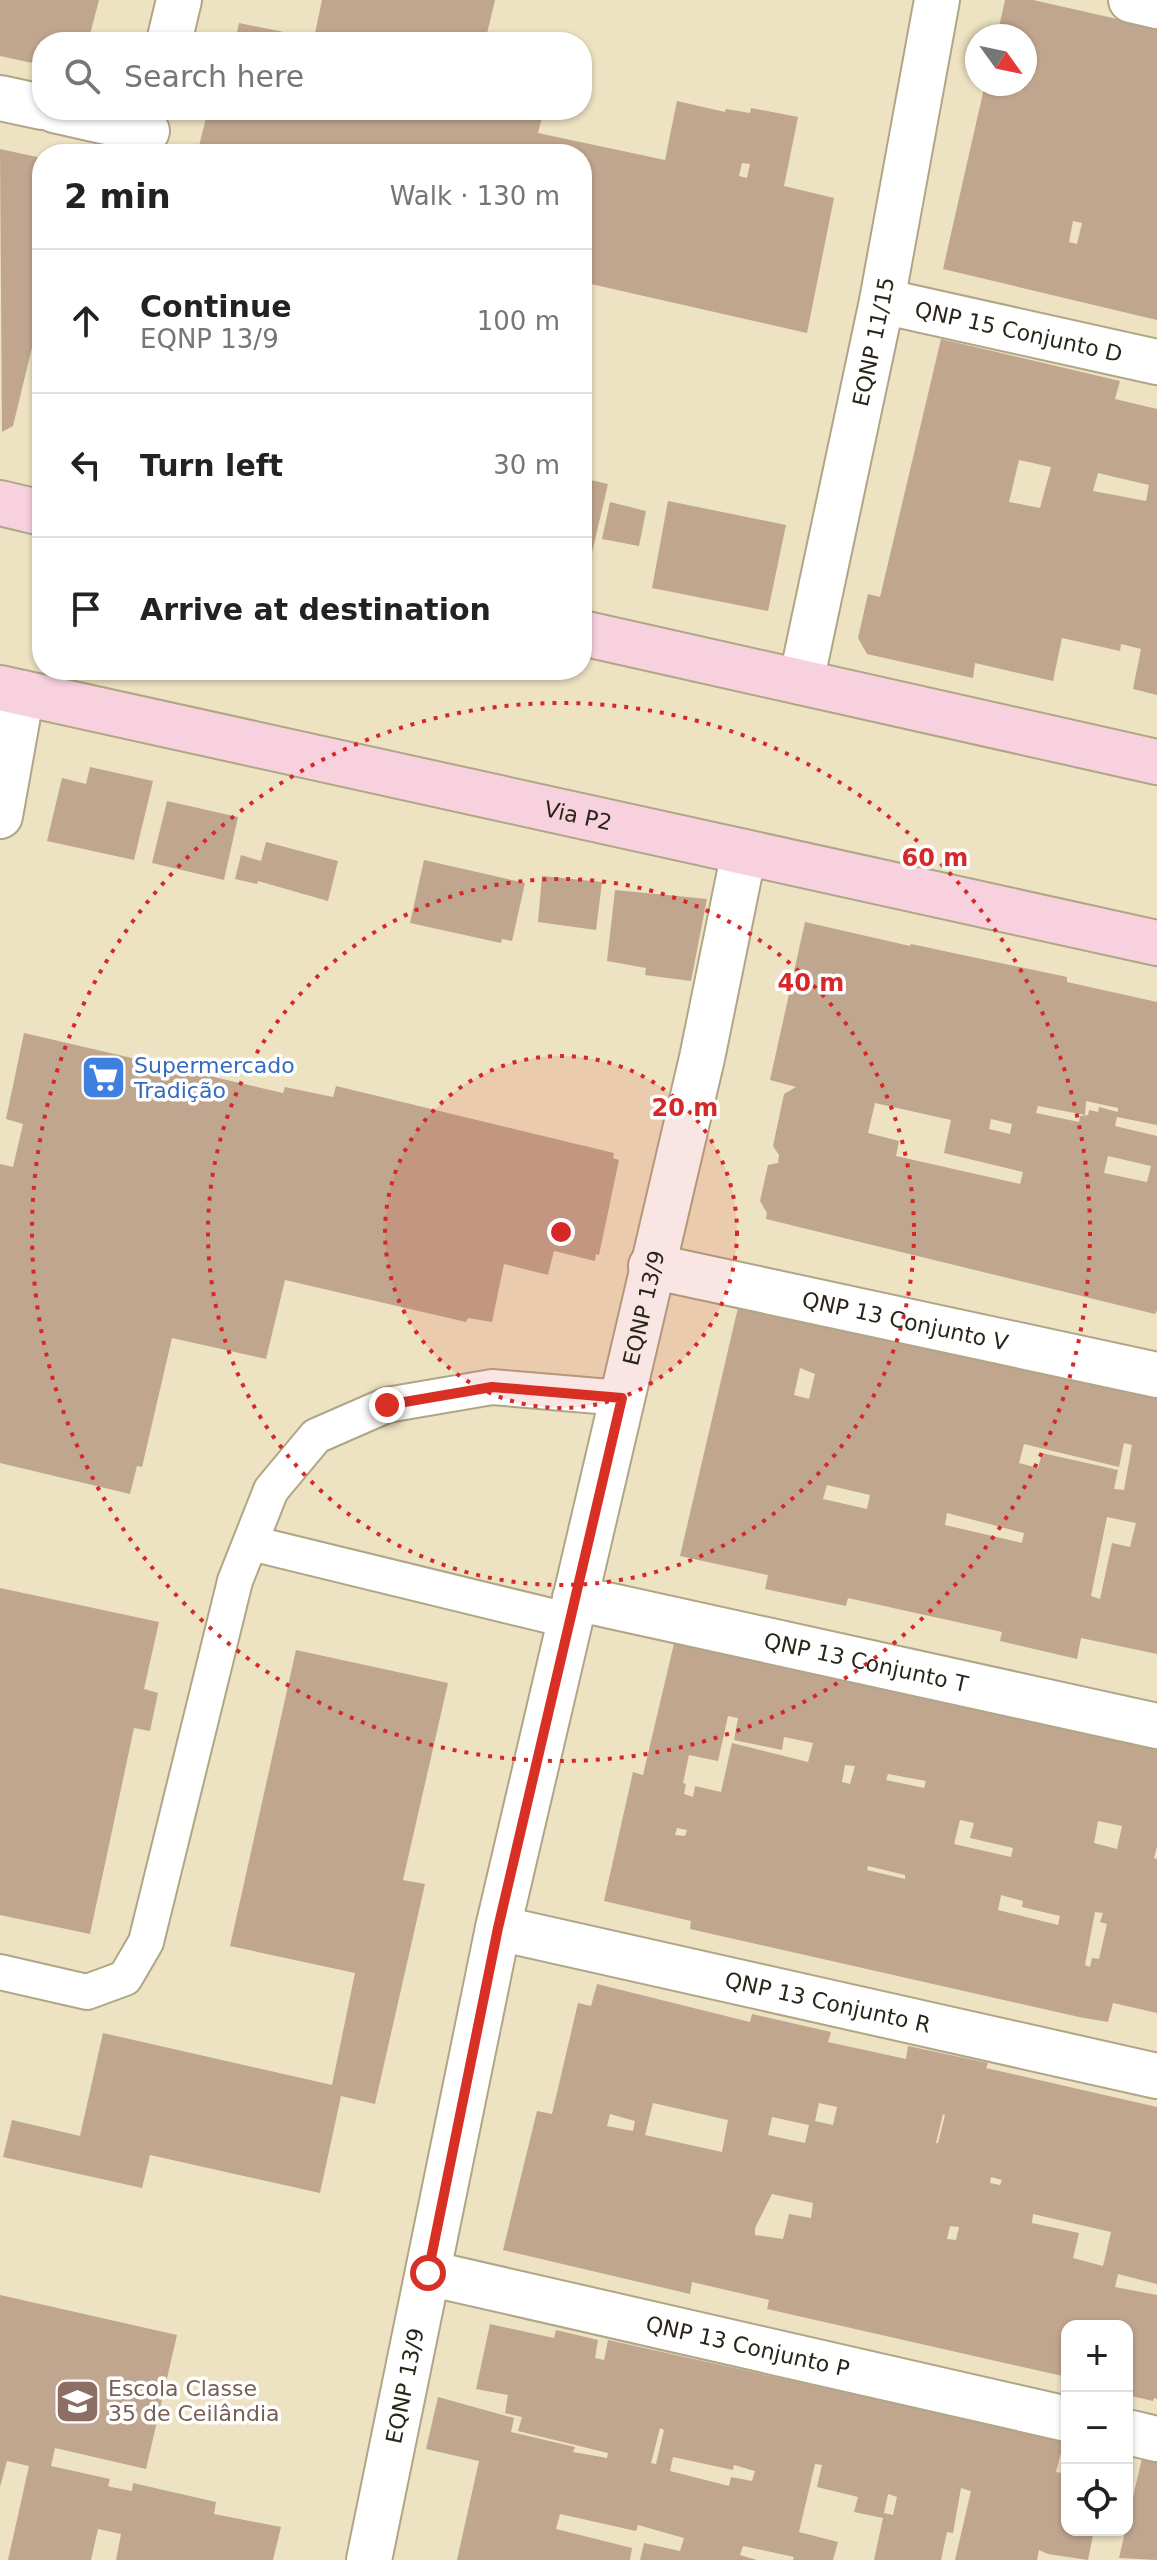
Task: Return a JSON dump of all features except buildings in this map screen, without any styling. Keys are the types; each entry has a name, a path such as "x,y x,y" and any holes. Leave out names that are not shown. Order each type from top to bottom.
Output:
{"main road":[{"path":"0,503 32,511"},
{"path":"592,635 1157,762"},
{"name":"Via P2","path":"11,690 1157,943"}],"street":[{"path":"171,32 179,0"},
{"name":"EQNP 11/15","path":"801,682 882,301 937,0"},
{"path":"1131,0 1157,6"},
{"path":"0,98 32,105"},
{"path":"97,120 148,132"},
{"name":"QNP 15 Conjunto D","path":"882,301 1157,362"},
{"path":"0,816 11,690"},
{"name":"EQNP 13/9","path":"369,2560 498,1928 702,1058 744,852"},
{"name":"QNP 13 Conjunto V","path":"651,1266 1157,1375"},
{"name":"QNP 13 Conjunto T","path":"573,1610 1157,1726"},
{"name":"QNP 13 Conjunto R","path":"498,1928 1157,2076"},
{"name":"QNP 13 Conjunto P","path":"428,2273 1061,2418"},
{"path":"1133,2433 1157,2439"}],"lane":[{"path":"0,1972 87,1992 125,1978 146,1942 235,1581 271,1490 316,1436 387,1405 492,1387 622,1398"},
{"path":"251,1543 573,1610"}],"place":[{"name":"Supermercado Tradição","path":"103,1078"},
{"name":"Escola Classe 35 de Ceilândia","path":"77,2401"}],"route":[{"path":"387,1405 492,1387 622,1398 498,1928 428,2273"}]}
